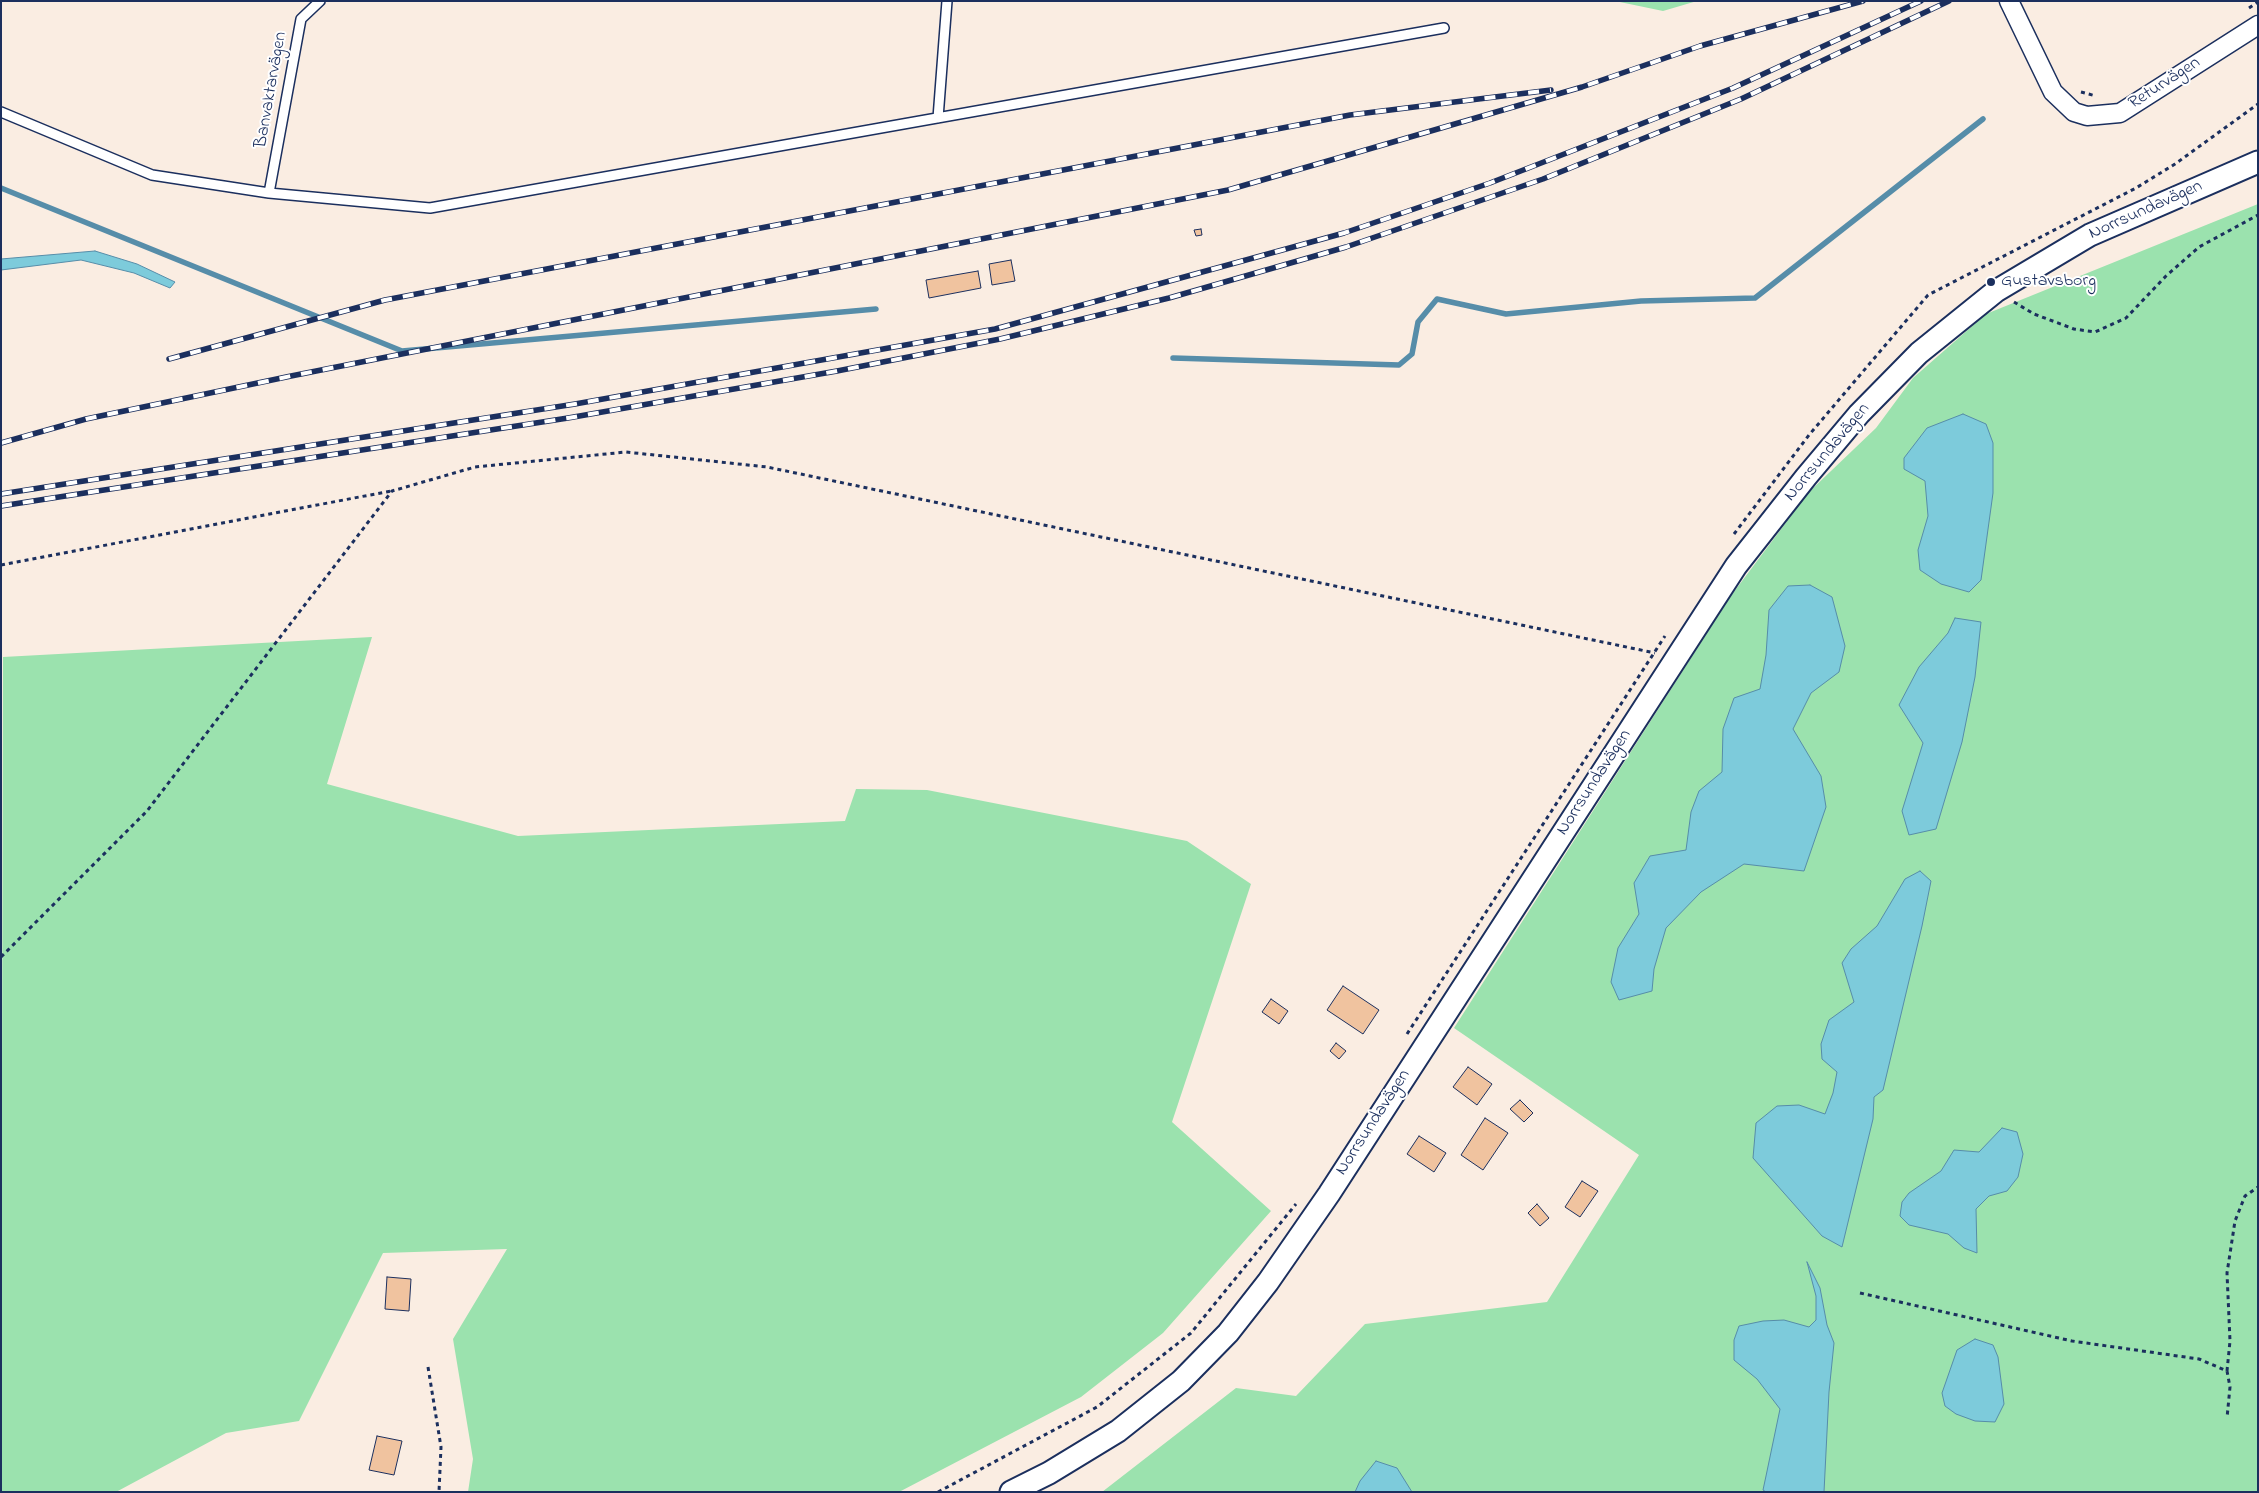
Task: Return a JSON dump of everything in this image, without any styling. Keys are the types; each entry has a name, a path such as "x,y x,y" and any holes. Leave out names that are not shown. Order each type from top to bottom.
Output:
{"street":[{"name":"Returvägen","path":"2009,1 2037,62 2054,92 2074,112 2087,116 2120,113 2258,24"},
{"name":"Norrsundavägen","path":"1011,1492 1049,1473 1118,1431 1181,1381 1234,1326 1268,1282 1329,1194 1736,566 1806,477 1860,414 1919,353 1996,291 2090,235 2258,162"}],"lane":[{"name":"Banvaktarvägen","path":"269,193 301,19 320,1"},
{"path":"938,118 947,1"},
{"path":"1,112 152,175 269,193 430,208 1444,28"}],"path":[{"path":"2242,13 2258,2"},
{"path":"2076,91 2086,95 2101,96"},
{"path":"1996,291 2034,314 2074,329 2095,332 2126,318 2166,276 2199,247 2258,214"},
{"path":"1,565 392,491 475,467 626,452 767,467 1654,652 1674,661"},
{"path":"1,957 147,811 392,491"},
{"path":"2227,1418 2230,1387 2227,1371 2230,1341 2227,1273 2235,1221 2245,1196 2258,1186"},
{"path":"1860,1293 2072,1341 2198,1359 2227,1371"},
{"path":"428,1367 441,1447 438,1492"}],"green space":[{"path":"1615,1 1697,1 1663,11"},
{"path":"2258,204 2258,1492 1102,1492 1236,1388 1296,1396 1365,1324 1547,1302 1639,1155 1454,1028 1730,597 1809,492 1876,428 1913,378 1986,314"},
{"path":"372,637 327,784 518,836 845,821 856,789 927,790 1187,841 1251,884 1172,1122 1271,1211 1163,1333 1081,1397 899,1492 468,1492 473,1459 453,1339 507,1249 383,1253 299,1421 226,1433 116,1492 1,1492 3,657"}],"water":[{"path":"95,251 137,264 175,282 170,288 134,273 81,260 1,270 1,259"},
{"path":"1963,414 1986,424 1993,443 1993,493 1981,580 1969,592 1941,584 1920,570 1918,550 1928,516 1925,481 1904,469 1904,458 1927,428"},
{"path":"1810,585 1832,597 1845,646 1839,672 1811,693 1793,729 1821,776 1826,807 1804,871 1744,864 1701,892 1666,928 1654,969 1652,991 1619,1000 1611,982 1618,948 1639,914 1634,883 1650,856 1686,850 1691,812 1699,791 1722,772 1723,729 1734,698 1760,689 1766,655 1769,610 1788,586"},
{"path":"1955,618 1981,622 1975,677 1962,742 1936,829 1909,835 1902,811 1923,743 1899,705 1919,667 1948,633"},
{"path":"1920,871 1931,881 1922,926 1883,1090 1874,1097 1873,1119 1842,1247 1822,1236 1753,1158 1756,1123 1777,1106 1799,1105 1825,1114 1833,1093 1837,1072 1822,1059 1821,1044 1829,1020 1854,1002 1842,963 1851,949 1877,926 1905,879"},
{"path":"2002,1128 2017,1132 2023,1154 2018,1177 2007,1191 1989,1196 1976,1209 1977,1253 1964,1248 1948,1234 1909,1225 1900,1216 1902,1202 1909,1193 1941,1171 1954,1150 1979,1152"},
{"path":"1807,1262 1820,1288 1827,1325 1834,1343 1829,1392 1824,1492 1766,1492 1763,1490 1780,1409 1757,1379 1734,1360 1734,1340 1739,1326 1763,1321 1784,1320 1809,1327 1816,1320 1816,1296"},
{"path":"1975,1339 1993,1345 1998,1357 2004,1404 1995,1422 1975,1421 1956,1414 1945,1406 1942,1393 1957,1350"},
{"path":"1376,1461 1397,1468 1412,1492 1355,1492 1360,1481"}],"building":[{"path":"1201,229 1202,235 1196,236 1194,230"},
{"path":"1011,260 1015,281 992,285 989,264"},
{"path":"978,271 981,288 929,298 926,280"},
{"path":"1343,986 1379,1010 1363,1034 1327,1010"},
{"path":"1271,999 1288,1011 1279,1024 1262,1012"},
{"path":"1336,1043 1346,1051 1339,1059 1330,1051"},
{"path":"1468,1067 1492,1084 1477,1105 1453,1087"},
{"path":"1520,1100 1533,1113 1524,1122 1510,1109"},
{"path":"1485,1118 1508,1133 1483,1170 1461,1155"},
{"path":"1419,1136 1446,1153 1434,1172 1407,1154"},
{"path":"1582,1181 1598,1191 1580,1217 1565,1207"},
{"path":"1537,1204 1549,1218 1540,1226 1528,1213"},
{"path":"387,1277 411,1279 409,1311 385,1309"},
{"path":"377,1436 402,1441 394,1475 369,1470"}],"waterway":[{"path":"1173,358 1399,365 1412,354 1418,322 1437,299 1506,314 1641,301 1755,298 1983,119"},
{"path":"1,188 402,351 876,309"}],"railway":[{"path":"1,443 86,419 291,376 1228,190 1582,87 1700,46 1863,1"},
{"path":"1,494 575,404 995,329 1344,233 1490,183 1733,88 1921,1"},
{"path":"1,506 568,418 837,371 1000,339 1169,298 1346,247 1543,179 1741,99 1949,1"},
{"path":"169,359 385,300 1350,115 1551,90"}],"place":[{"name":"Gustavsborg","path":"1991,282"}]}
